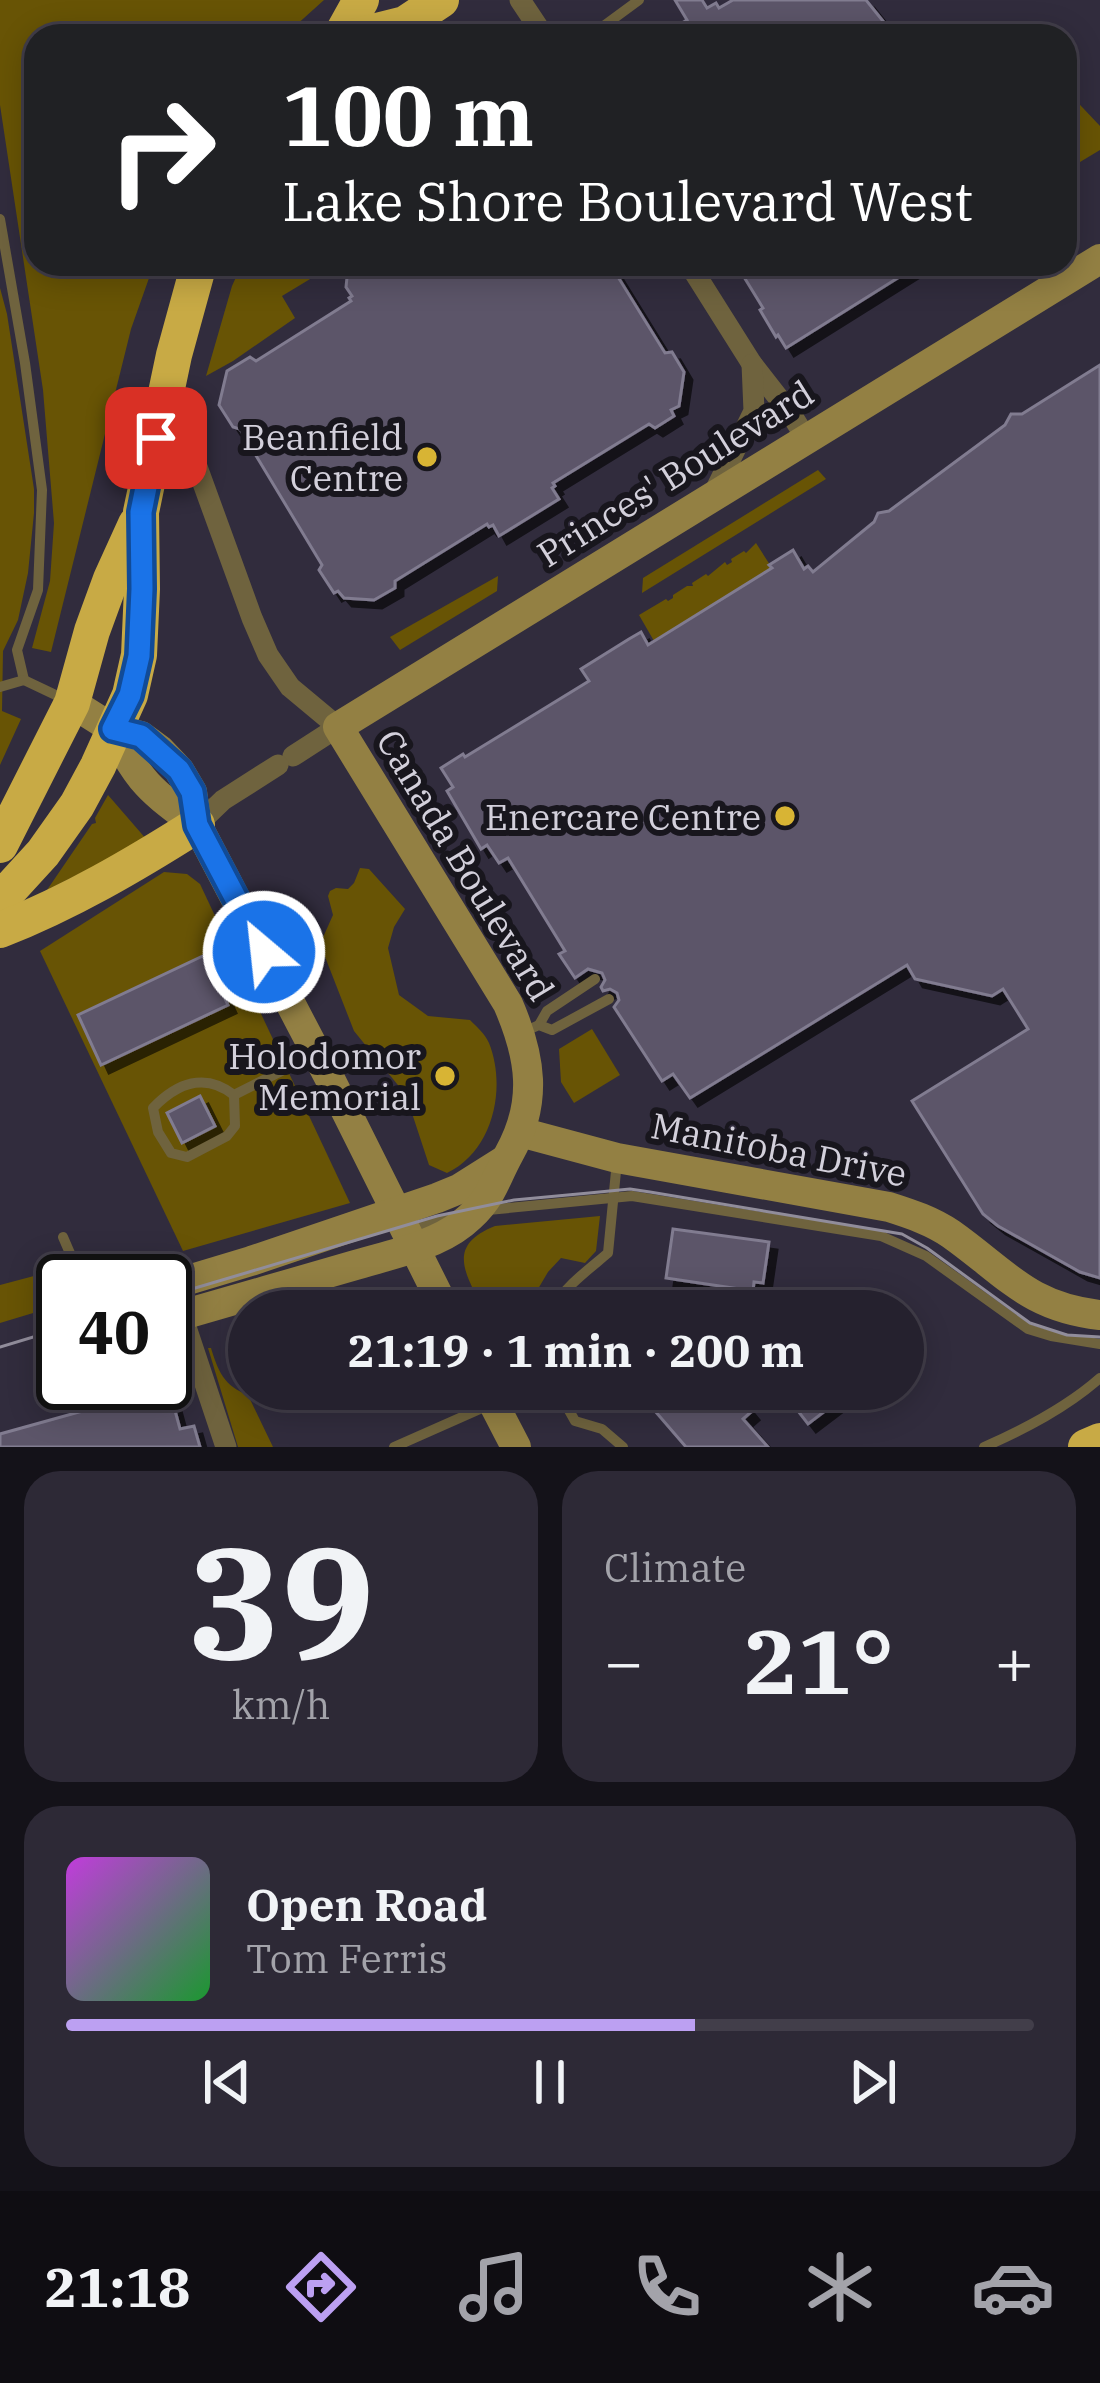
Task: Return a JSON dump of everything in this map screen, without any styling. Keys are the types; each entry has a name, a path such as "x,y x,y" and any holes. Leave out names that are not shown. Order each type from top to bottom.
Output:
{"highway":[{"path":"405,24 441,0"},
{"path":"0,845 72,703 111,579 141,512 196,276"},
{"path":"0,900 43,853 77,805 130,695 139,656 141,512"},
{"path":"0,930 42,914 197,825"},
{"path":"1086,1447 1100,1441"}],"street":[{"path":"697,276 806,438"},
{"name":"Princes' Boulevard","path":"197,825 223,800 292,756 1072,276"},
{"path":"712,496 754,411 752,364"},
{"name":"Canada Boulevard","path":"164,401 192,452 268,655 290,687 338,728 490,975 530,1029 527,1100 513,1146"},
{"path":"72,703 113,729 140,778 197,825 436,1290"},
{"path":"192,1278 361,1224 446,1234 474,1213 496,1186 513,1146"},
{"path":"192,1311 405,1229 513,1146"},
{"name":"Manitoba Drive","path":"513,1146 617,1158 889,1207 950,1233 1029,1295 1060,1309 1100,1315"},
{"path":"192,1345 226,1447"},
{"path":"497,1410 516,1447"}],"lane":[{"path":"607,24 642,0"},
{"path":"0,219 26,363 42,490 38,590 17,650 23,680"},
{"path":"0,687 23,680 72,703"},
{"path":"530,1029 547,1011 595,979"},
{"path":"530,1029 551,1030 609,999"},
{"path":"234,1095 316,1053"},
{"path":"201,1082 220,1084 234,1095 235,1126 227,1136 188,1157 171,1154 158,1132 153,1108 169,1091 201,1082"},
{"path":"567,1290 608,1253 617,1158"},
{"path":"474,1213 614,1196 668,1200 881,1236 926,1256 1028,1328 1100,1344"},
{"path":"63,1237 70,1254"},
{"path":"983,1447 1017,1433 1100,1378"},
{"path":"394,1447 464,1410"},
{"path":"569,1410 575,1421 602,1429 623,1447"}],"shaded area":[{"path":"0,0 324,0 297,24 24,24 24,264 0,105"},
{"path":"1077,102 1100,126 1100,150 1077,164"},
{"path":"26,276 150,276 131,329 51,652 32,648 50,581 54,523 43,390"},
{"path":"237,276 315,276 282,296 295,318 206,376"},
{"path":"0,288 34,513 18,620 3,651 2,711 21,719 0,765"},
{"path":"818,470 826,479 642,593 643,578"},
{"path":"756,543 772,568 654,641 639,615 732,562"},
{"path":"498,576 497,591 400,650 390,637"},
{"path":"108,795 147,840 47,890 96,823"},
{"path":"360,868 369,869 405,909 388,948 399,995 428,1016 470,1020 487,1040 494,1061 496,1098 485,1134 476,1150 447,1173 429,1165 406,1095 354,1031 320,944 333,915 330,891 348,889"},
{"path":"164,872 187,874 200,884 350,1203 183,1251 40,951"},
{"path":"592,1029 620,1075 574,1103 561,1082 559,1049"},
{"path":"600,1216 596,1251 585,1263 561,1258 537,1290 474,1290 466,1273 465,1252 479,1234 495,1226"},
{"path":"36,1275 36,1312 0,1323 0,1285"},
{"path":"208,1348 228,1382 228,1410 255,1410 273,1447 238,1447"}],"building":[{"path":"675,0 702,0 707,8 716,3 719,8 733,0 866,0 885,24 680,24 687,20"},
{"name":"Beanfield Centre","path":"347,276 617,276 665,353 672,352 684,372 679,406 671,410 674,416 655,428 649,424 553,483 559,499 499,536 487,524 395,581 395,588 374,600 344,598 334,593 319,570 322,565 240,429 233,427 219,405 227,371 250,357 256,361 351,301"},
{"path":"743,276 901,276 786,348"},
{"name":"Enercare Centre","path":"1100,365 1100,1278 1080,1272 983,1214 912,1101 1028,1029 1003,989 992,996 915,979 907,965 690,1098 673,1074 662,1081 614,1007 617,993 603,991 602,973 588,969 575,978 559,954 565,951 508,858 499,863 487,845 481,849 447,791 453,787 441,768 589,681 581,669 629,639 641,632 648,645 793,550 804,569 808,566 813,572 874,522 878,513 889,511 1005,425 1011,414 1022,414"},
{"path":"205,955 228,1005 101,1065 78,1015"},
{"path":"200,1096 215,1126 182,1143 167,1113"},
{"path":"673,1229 769,1242 763,1283 754,1282 753,1290 666,1278"},
{"path":"86,1410 175,1410 180,1429 194,1426 200,1447 0,1447 0,1434"},
{"path":"654,1410 749,1410 743,1419 768,1447 686,1447"},
{"path":"797,1410 826,1410 808,1424"}],"tram line":[{"path":"192,1289 437,1216 514,1200 630,1189 902,1234 1030,1323 1067,1335 1100,1337"},
{"path":"0,1347 36,1336"}],"place":[{"name":"Beanfield Centre","path":"427,457"},
{"name":"Enercare Centre","path":"785,816"},
{"name":"Holodomor Memorial","path":"445,1076"}],"route":[{"path":"156,438 141,512 139,656 130,695 113,729 141,736 179,770 192,792 197,825 264,952"}]}
